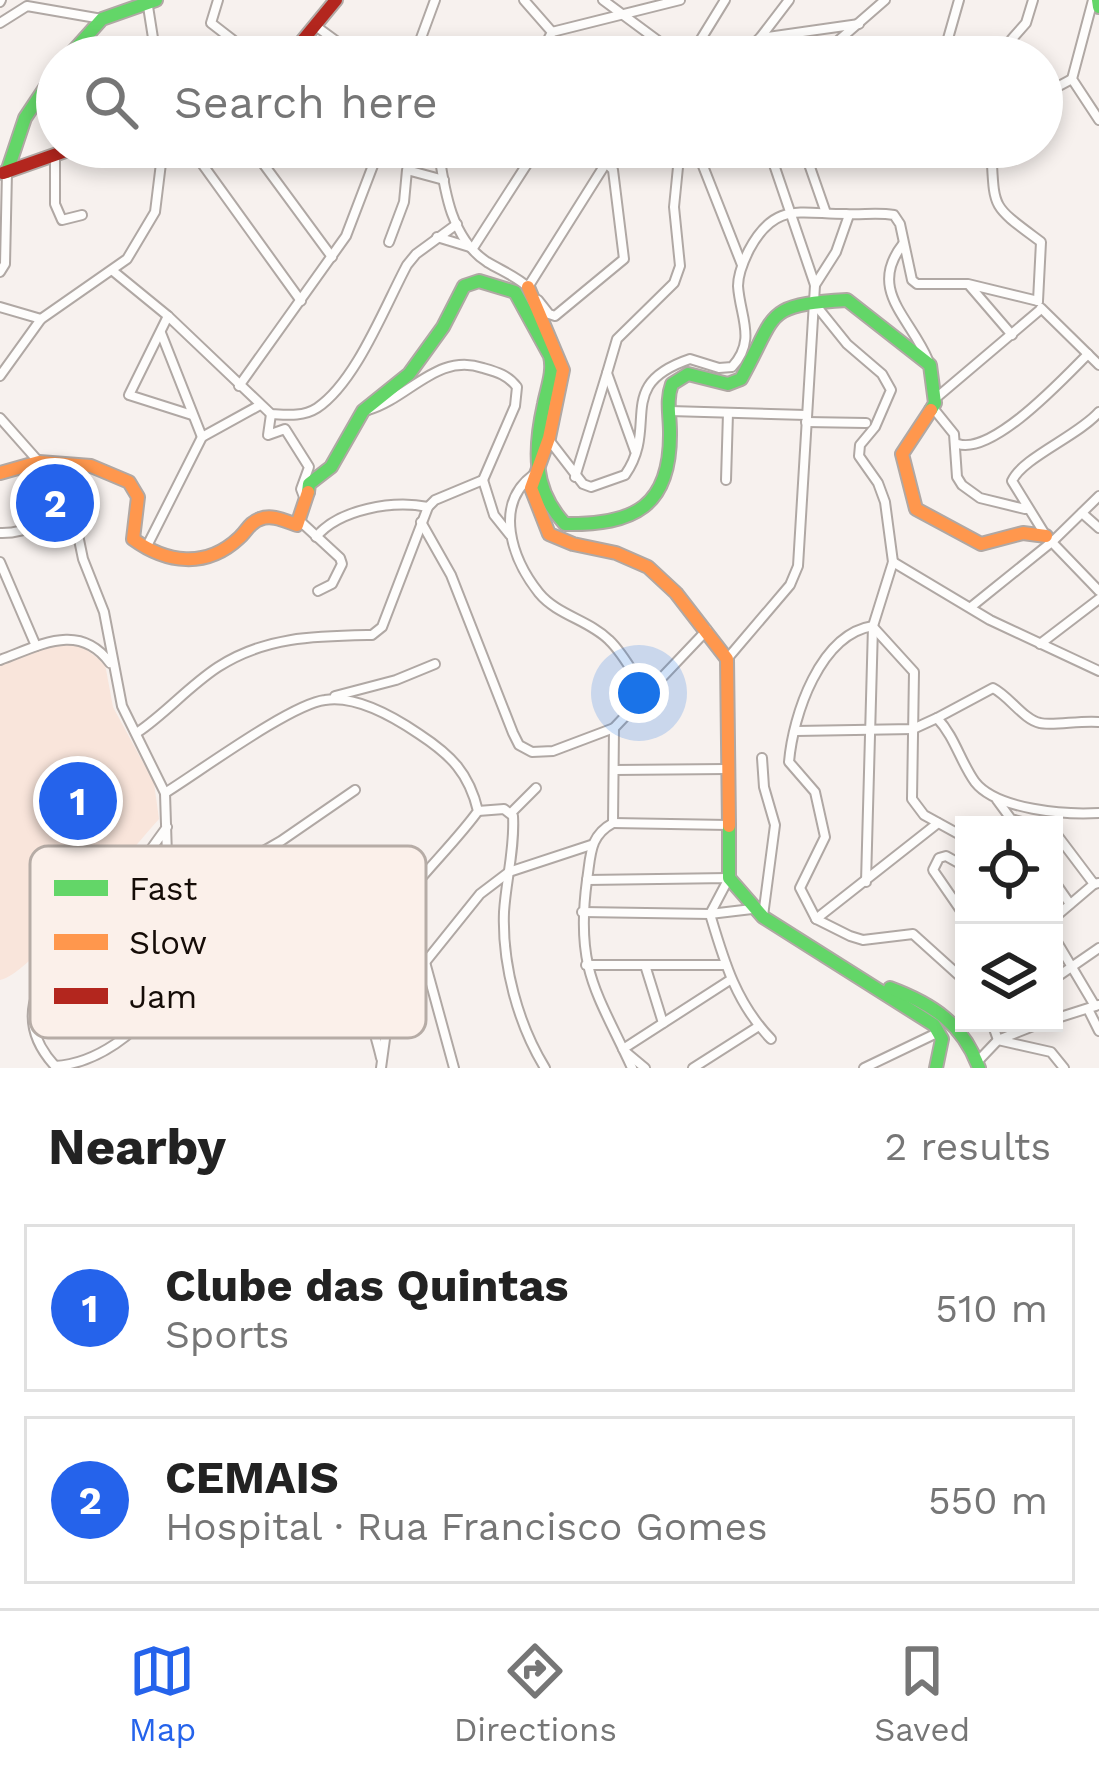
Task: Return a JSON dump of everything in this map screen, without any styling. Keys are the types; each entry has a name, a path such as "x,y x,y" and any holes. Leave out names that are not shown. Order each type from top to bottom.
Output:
{"street":[{"path":"218,0 211,23 227,36"},
{"path":"308,36 336,0"},
{"path":"422,36 436,0"},
{"path":"524,0 552,32"},
{"path":"603,0 652,36"},
{"path":"552,32 680,0"},
{"path":"703,36 725,0"},
{"path":"762,36 789,0"},
{"path":"844,36 885,0"},
{"path":"949,36 959,0"},
{"path":"1015,36 1026,23 1033,0"},
{"path":"87,36 102,19 150,1 154,36"},
{"path":"1063,84 1072,79 1097,2"},
{"path":"0,23 27,6 102,19"},
{"path":"774,36 859,24"},
{"path":"316,27 329,36"},
{"path":"550,36 552,32"},
{"path":"1072,79 1099,120"},
{"path":"0,272 5,264 3,173 36,101"},
{"path":"3,173 36,160"},
{"path":"55,168 55,204 62,220 82,215"},
{"path":"0,376 41,319 127,259 155,212 160,168"},
{"path":"205,168 301,301"},
{"path":"267,168 332,256"},
{"path":"239,386 346,236 372,168"},
{"path":"442,168 457,224 472,248 485,261 514,274 551,317 624,259 611,168"},
{"path":"472,248 524,168"},
{"path":"528,287 604,168"},
{"path":"574,478 617,339 674,283 680,266 675,168"},
{"path":"704,168 742,266"},
{"path":"774,168 815,286"},
{"path":"810,168 826,213"},
{"path":"994,168 999,211 1041,242 1040,305 934,403 902,454 916,509 981,544 1023,533 1049,539"},
{"path":"389,242 404,202 406,170 445,181"},
{"path":"549,438 574,478 591,487 617,480 630,468 642,429 641,394 648,383 690,359 719,368 732,367 741,358 748,337 738,285 742,266 762,228 788,213 894,215 917,284 968,284 1040,305 1099,365"},
{"path":"727,659 796,576 815,286 836,252 849,214"},
{"path":"113,272 168,316 271,414 294,416 315,409 331,395 359,356 407,265 457,224"},
{"path":"437,237 472,248"},
{"path":"905,242 889,271 888,291 928,360 934,403 958,444 957,477 980,498 1026,509"},
{"path":"301,522 309,484 336,460 363,411 409,374 443,327 464,286 478,281 509,287 553,367 535,450 536,471 546,499 565,524 623,522 637,517 656,495 668,466 668,397 676,379 688,374 728,384 741,379 778,310 847,300 928,360"},
{"path":"968,284 1012,334"},
{"path":"528,287 563,370 549,438 531,488 550,534 648,567 707,630 727,659 730,878 710,914 730,980 771,1039"},
{"path":"813,302 848,344 882,374 891,390 875,427 860,445 860,456 885,502 893,562 873,626 866,882"},
{"path":"0,307 41,319"},
{"path":"168,316 129,395 192,415"},
{"path":"160,332 202,437"},
{"path":"958,444 982,443 1088,354"},
{"path":"363,411 404,393 444,366 461,362 510,378 517,387 515,406 483,479 494,515 539,594 610,641 647,694"},
{"path":"608,373 635,453"},
{"path":"146,549 202,437 260,405"},
{"path":"670,411 866,423"},
{"path":"726,480 728,413"},
{"path":"271,414 268,435 285,429 309,467 301,489 304,497"},
{"path":"0,418 39,462"},
{"path":"1039,645 1099,595 1026,509 1014,489 1014,474 1097,420"},
{"path":"0,434 13,432"},
{"path":"0,473 39,462 91,466 129,482 138,497 133,538 146,549 182,563 236,541 263,517 296,525 301,522"},
{"path":"509,535 519,488 536,471"},
{"path":"138,732 219,667 257,648 292,637 372,635 382,627 428,507 483,479"},
{"path":"970,607 1099,496"},
{"path":"316,537 326,525 343,517 391,505 428,507"},
{"path":"1083,512 1099,514"},
{"path":"1083,512 1099,528"},
{"path":"0,533 22,534 56,517 68,518 77,530 109,632 122,706 165,793 167,846"},
{"path":"420,520 451,575 519,745 532,752 553,751 614,728 707,630"},
{"path":"301,522 342,564 332,584 319,591"},
{"path":"0,562 36,646"},
{"path":"893,562 1039,645 1099,670"},
{"path":"873,626 914,672 909,789 925,815 955,833"},
{"path":"873,626 860,628 826,654 812,680 796,731 789,762 815,792 825,837 800,888 816,919 863,940 914,934 955,972"},
{"path":"88,642 109,632"},
{"path":"0,660 52,639 80,638 115,669"},
{"path":"165,793 293,712 435,664"},
{"path":"796,731 913,729 993,688 1033,721 1045,725 1099,722"},
{"path":"322,700 372,708 417,732 460,765 478,812"},
{"path":"937,718 980,788 997,798 1064,815 1099,813"},
{"path":"613,823 614,728"},
{"path":"758,913 775,825 762,758"},
{"path":"614,770 726,769"},
{"path":"478,812 512,812 536,788"},
{"path":"274,846 356,790"},
{"path":"997,798 1009,816"},
{"path":"426,875 478,812"},
{"path":"512,812 504,916 511,977 528,1040 545,1068"},
{"path":"632,1068 608,1024 586,965 582,911 591,845 598,832 613,823 728,825"},
{"path":"816,919 938,823"},
{"path":"152,846 167,826"},
{"path":"1063,842 1097,882 1063,910"},
{"path":"426,961 480,893 509,872 591,845"},
{"path":"955,861 946,856 933,869 955,901"},
{"path":"730,878 758,913 924,1017 940,1032 936,1068"},
{"path":"587,880 730,878"},
{"path":"1063,894 1070,904"},
{"path":"582,911 758,913"},
{"path":"1063,973 1099,948"},
{"path":"1063,950 1094,1006 1099,1031"},
{"path":"586,965 726,965"},
{"path":"644,965 663,1023"},
{"path":"426,966 454,1068"},
{"path":"624,1050 730,980"},
{"path":"869,981 944,1012 976,1066 998,1040 1018,1032"},
{"path":"1063,1016 1094,1006"},
{"path":"693,1068 759,1026"},
{"path":"864,1068 940,1032"},
{"path":"995,1032 998,1040"},
{"path":"31,1050 55,1066 88,1061 117,1038"},
{"path":"998,1040 1052,1052 1064,1068"},
{"path":"624,1050 645,1068"}],"shaded area":[{"path":"52,643 78,643 105,664 113,707 154,783 159,819 136,846 30,846 30,960 0,980 0,665"}],"traffic: fast":[{"path":"87,36 102,19 156,0"},
{"path":"1098,0 1099,7"},
{"path":"7,172 25,118 36,102"},
{"path":"308,492 309,484 331,467 363,411 409,374 443,327 464,286 479,281 515,292 550,356 538,468 546,497 565,524 611,521 644,506 664,478 669,458 672,384 688,374 728,384 741,379 768,326 800,305 847,300 930,365 935,403 931,410"},
{"path":"729,826 729,878 763,917 934,1025 942,1039 936,1068"},
{"path":"890,988 945,1017 964,1039 979,1068"}],"traffic: slow":[{"path":"528,287 563,370 549,438 531,488 549,534 648,567 676,593 727,659 729,826"},
{"path":"931,410 902,454 916,509 981,544 1023,533 1046,536"},
{"path":"0,473 39,462 91,466 129,482 138,497 133,539 159,553 186,559 226,548 260,519 297,525 308,492"}],"traffic: jam":[{"path":"306,36 336,0"},
{"path":"3,173 36,161"}],"place":[{"name":"CEMAIS","path":"55,503"},
{"name":"Clube das Quintas","path":"78,801"}]}
